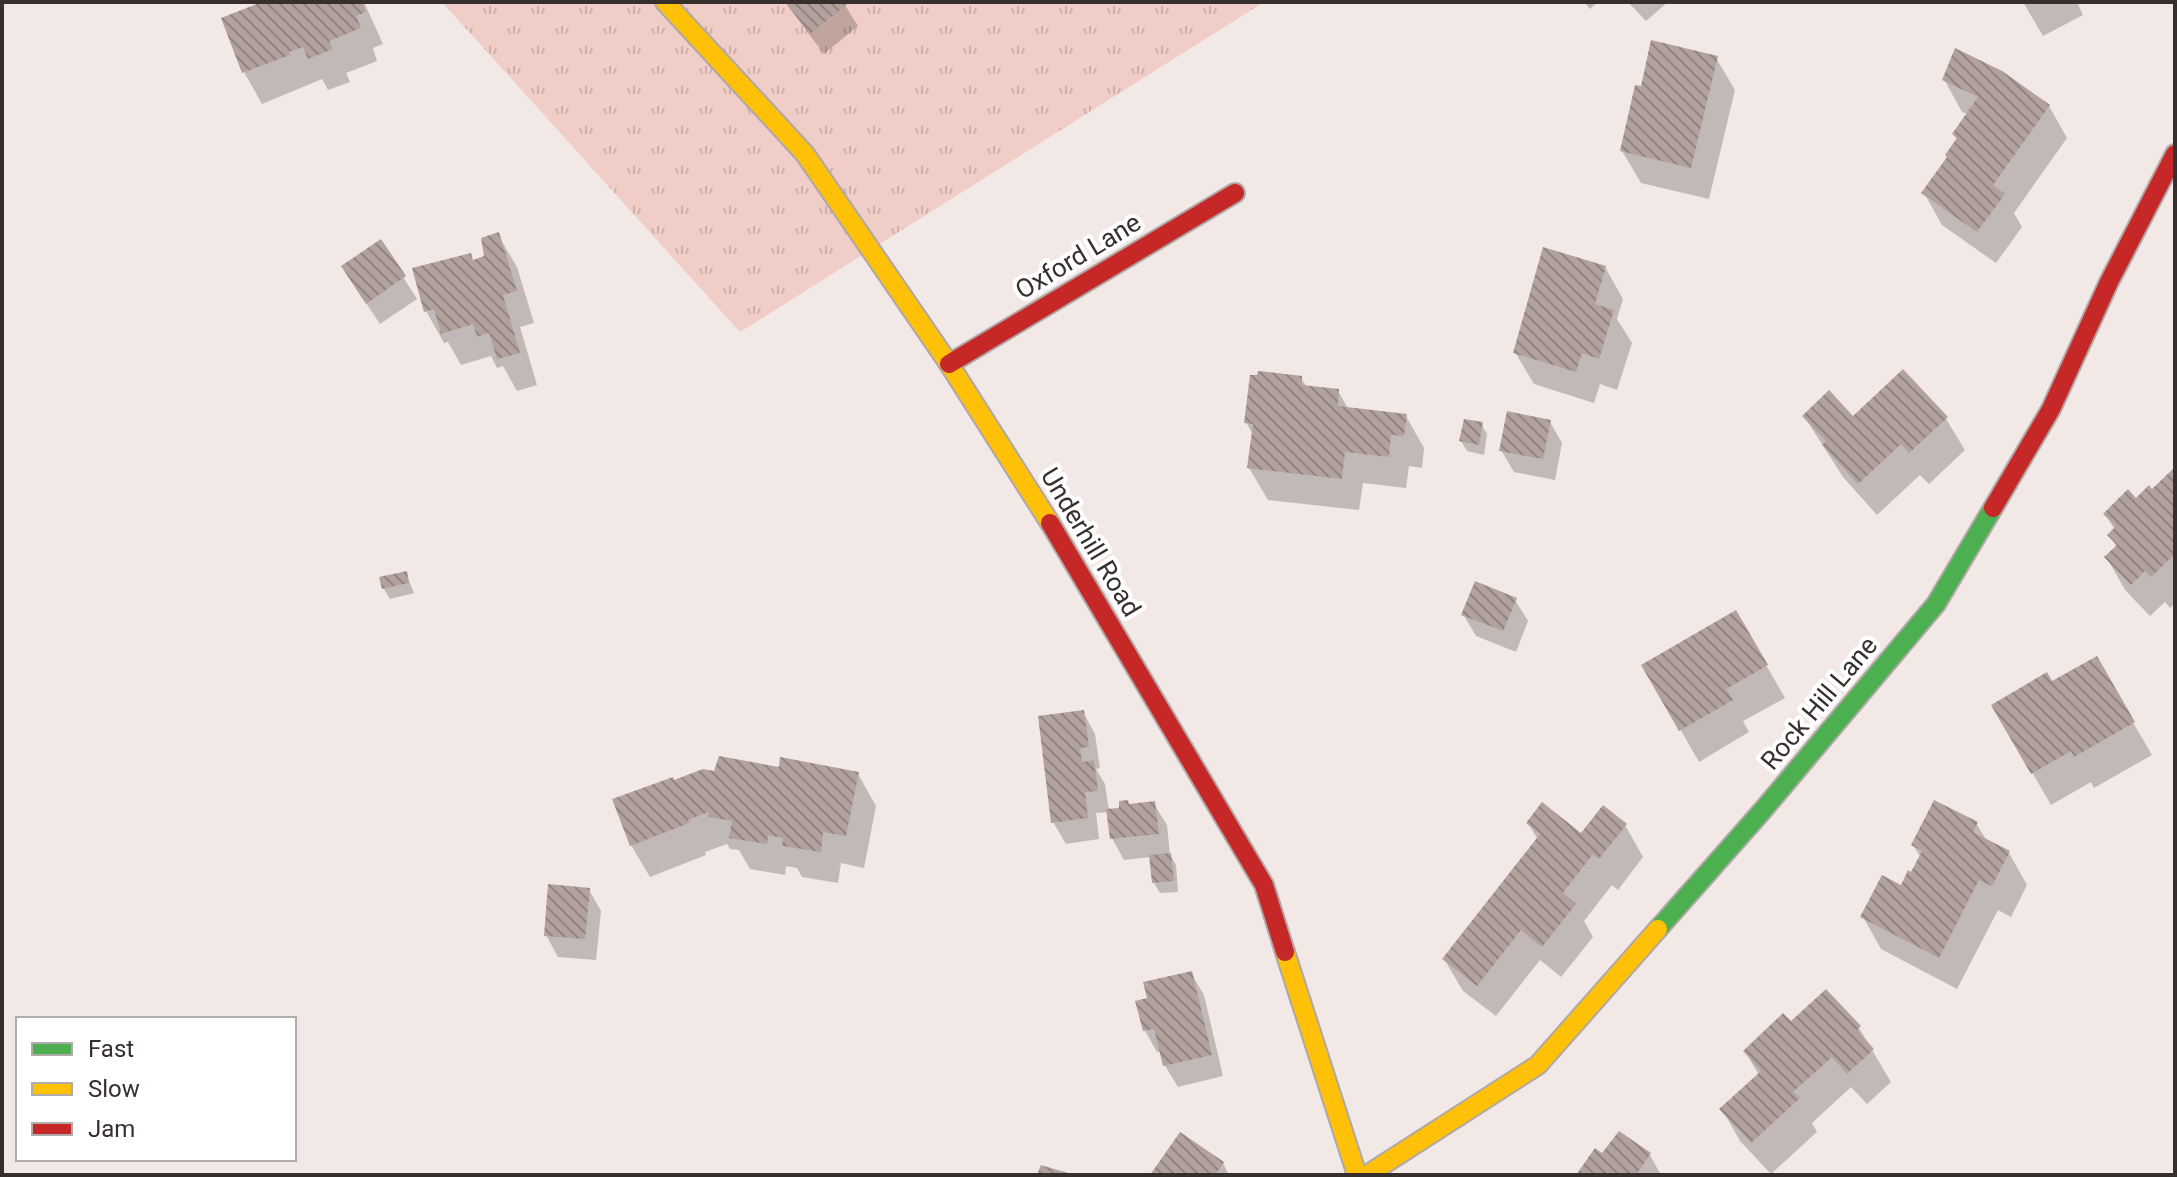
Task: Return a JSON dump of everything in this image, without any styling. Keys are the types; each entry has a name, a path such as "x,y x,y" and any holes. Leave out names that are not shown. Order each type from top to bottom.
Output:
{"street":[{"name":"Underhill Road","path":"665,2 805,154 949,364 1031,491 1264,885 1357,1175"},
{"name":"Rock Hill Lane","path":"1367,1175 1538,1065 1763,810 1936,604 2051,409 2109,282 2175,154"},
{"name":"Oxford Lane","path":"949,364 1235,193"}],"green space":[{"path":"442,2 1264,2 740,332"}],"building":[{"path":"262,2 362,2 366,12 356,16 361,28 329,41 333,49 308,59 303,47 242,73 221,18"},
{"path":"785,2 846,2 847,4 810,34"},
{"path":"1651,40 1718,56 1691,168 1620,151 1635,85 1641,86"},
{"path":"1955,48 2002,71 2050,105 1993,185 2005,194 1977,232 1921,193 1947,157 1945,155 1957,138 1952,134 1978,97 1942,80"},
{"path":"499,232 517,291 503,295 520,353 497,359 489,333 477,337 473,324 441,334 434,309 424,312 412,268 471,253 473,260 484,256 481,238"},
{"path":"381,239 406,276 366,304 341,266"},
{"path":"1543,247 1606,266 1595,304 1614,310 1599,359 1582,353 1576,372 1513,353"},
{"path":"1903,369 1948,417 1909,453 1901,444 1858,484 1822,445 1826,441 1802,416 1829,390 1853,416"},
{"path":"1258,371 1302,376 1302,385 1339,389 1338,406 1407,414 1404,436 1391,435 1389,457 1345,452 1342,479 1247,468 1253,424 1244,423 1250,375 1257,375"},
{"path":"1507,411 1551,420 1543,459 1499,451"},
{"path":"1464,419 1483,422 1479,445 1459,441"},
{"path":"2175,467 2175,554 2151,577 2145,571 2131,585 2104,557 2117,545 2107,535 2116,526 2103,514 2128,489 2136,498 2149,485 2152,489"},
{"path":"407,571 409,583 382,589 379,577"},
{"path":"1475,581 1517,598 1503,631 1461,615"},
{"path":"1736,610 1768,665 1726,689 1733,700 1679,731 1641,665"},
{"path":"2097,656 2135,722 2074,757 2071,751 2031,774 1991,705 2047,672 2052,681"},
{"path":"1084,710 1089,747 1080,748 1082,762 1094,760 1098,791 1085,792 1088,818 1051,823 1038,716"},
{"path":"719,756 779,767 780,757 859,772 846,836 823,832 821,852 782,846 783,838 768,835 767,844 729,838 732,821 709,817 708,812 688,820 689,823 630,846 612,799 673,777 674,780 703,769 714,771"},
{"path":"1128,800 1129,804 1155,801 1159,834 1110,839 1106,809 1119,808 1119,801"},
{"path":"1934,800 1978,822 1973,832 2010,851 1992,886 1979,880 1939,958 1860,917 1882,875 1901,885 1908,870 1911,872 1922,851 1911,845"},
{"path":"1542,802 1581,833 1603,805 1627,824 1599,859 1593,854 1563,893 1576,904 1542,947 1521,930 1477,986 1442,959 1540,834 1526,823"},
{"path":"1171,853 1174,881 1152,883 1149,855"},
{"path":"548,884 590,888 585,939 544,936"},
{"path":"1192,971 1212,1055 1163,1066 1154,1029 1143,1031 1135,1001 1147,998 1143,982"},
{"path":"1826,989 1861,1026 1857,1030 1874,1049 1847,1074 1832,1057 1793,1092 1800,1098 1751,1143 1719,1109 1761,1071 1743,1051 1783,1013 1791,1021"},
{"path":"1619,1131 1651,1153 1636,1175 1576,1175 1595,1148 1602,1153"},
{"path":"1180,1132 1224,1162 1215,1175 1150,1175"},
{"path":"1041,1165 1071,1174 1037,1175"}],"traffic: fast":[{"path":"1658,929 1763,810 1936,604 1993,508"}],"traffic: slow":[{"path":"665,2 805,154 949,364 1050,523"},
{"path":"1367,1175 1538,1065 1658,929"},
{"path":"1285,952 1357,1175"}],"traffic: jam":[{"path":"1993,508 2051,409 2109,282 2175,154"},
{"path":"949,364 1235,193"},
{"path":"1050,523 1264,885 1285,952"}]}
